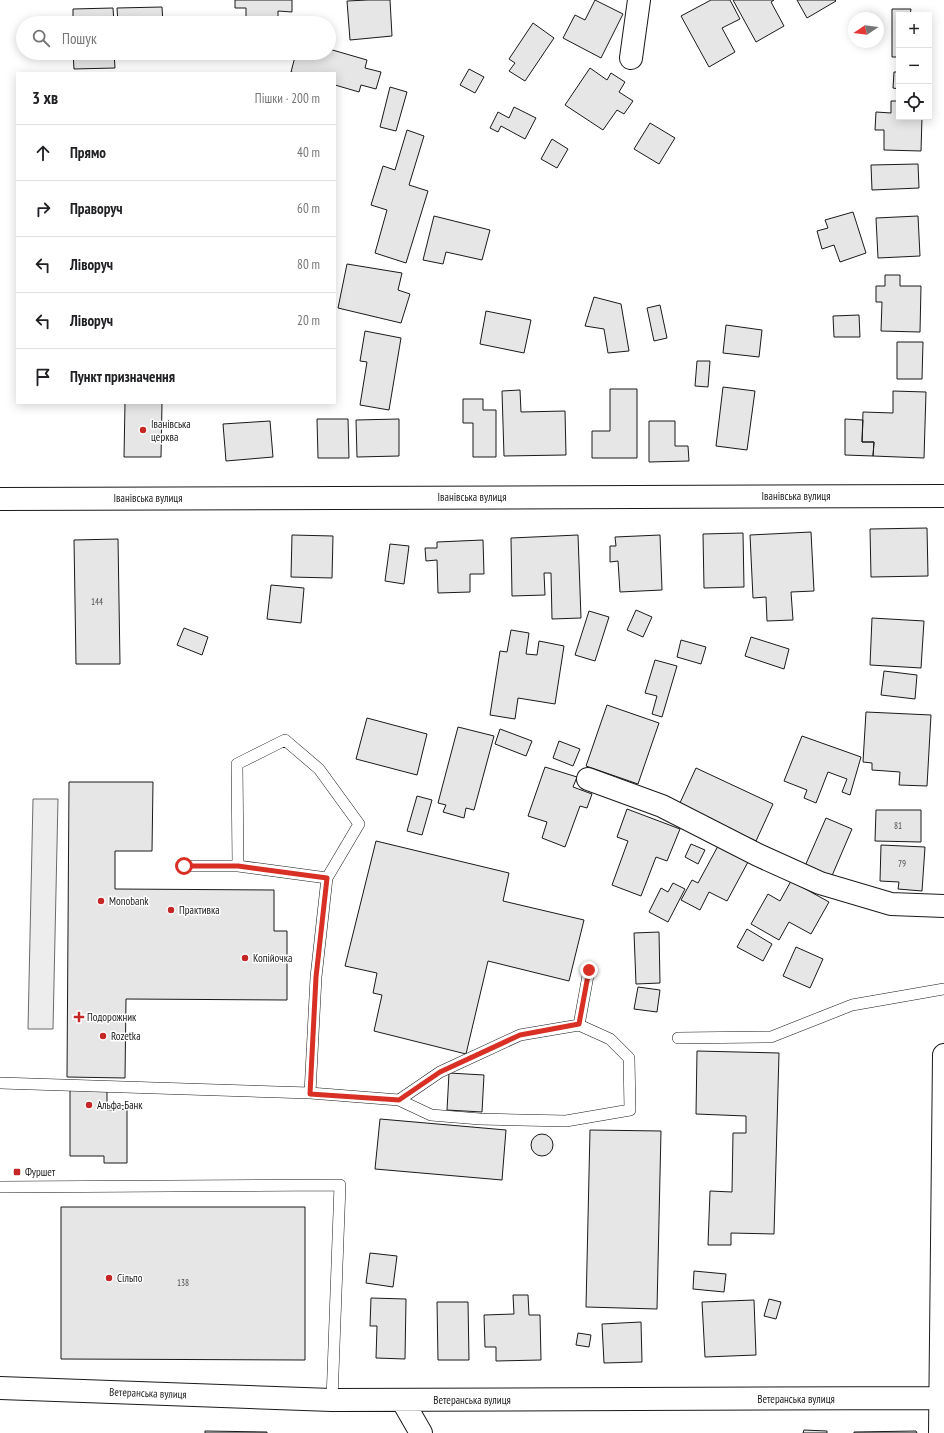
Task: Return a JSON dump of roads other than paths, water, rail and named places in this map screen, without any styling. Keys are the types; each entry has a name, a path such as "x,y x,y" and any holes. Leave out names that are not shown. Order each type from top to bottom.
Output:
{"street":[{"path":"631,58 639,0"},
{"name":"Іванівська вулиця","path":"0,499 944,496"},
{"path":"588,779 662,806 758,855 820,883 891,904 944,906"},
{"path":"940,1433 942,1398 944,1055"},
{"name":"Ветеранська вулиця","path":"0,1388 332,1400 942,1398"},
{"path":"402,1400 421,1433"}],"lane":[{"path":"238,866 237,764 285,740 318,769 359,824 327,878 316,977 310,1094"},
{"path":"184,866 238,866 327,878"},
{"path":"579,1024 589,970"},
{"path":"678,1038 771,1037 852,1005 944,990"},
{"path":"0,1083 310,1094 399,1100 431,1115 480,1119 566,1121 630,1110 629,1058 610,1038 579,1024 520,1035 440,1072 399,1100"},
{"path":"0,1186 340,1185 332,1400"}],"place":[{"name":"Іванівська церква","path":"143,430"},
{"name":"Monobank","path":"101,901"},
{"name":"Практивка","path":"171,910"},
{"name":"Копійочка","path":"245,958"},
{"name":"Подорожник","path":"79,1017"},
{"name":"Rozetka","path":"103,1036"},
{"name":"Альфа-Банк","path":"89,1105"},
{"name":"Фуршет","path":"17,1172"},
{"name":"Сільпо","path":"109,1278"}]}
